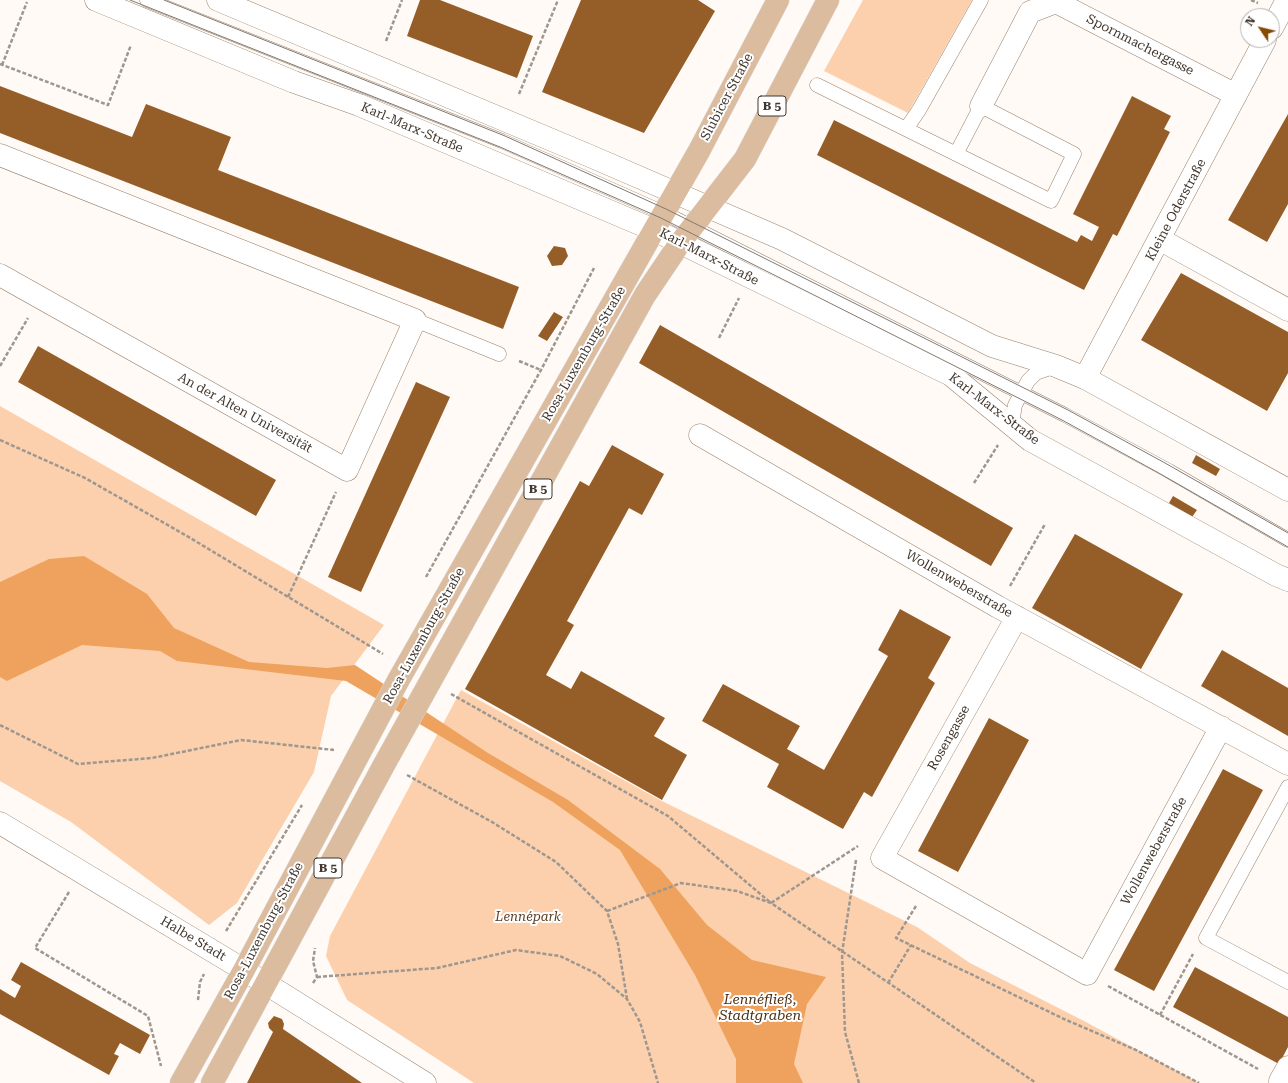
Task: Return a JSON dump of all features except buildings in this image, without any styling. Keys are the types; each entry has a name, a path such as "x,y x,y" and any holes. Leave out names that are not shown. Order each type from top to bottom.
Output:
{"main road":[{"name":"Slubicer Straße","path":"678,195 699,151 778,0"},
{"name":"B 5","path":"708,207 745,159 828,0"},
{"name":"Rosa-Luxemburg-Straße","path":"212,1083 388,758 645,295 672,228 678,195"},
{"name":"Rosa-Luxemburg-Straße","path":"181,1083 244,970 406,668 624,284 672,228 708,207"}],"street":[{"name":"Karl-Marx-Straße","path":"96,0 294,82 359,105 672,228 951,375 1030,440 1276,575 1288,580"},
{"path":"218,0 782,239 992,346 1056,366 1085,378 1288,490"},
{"path":"1280,13 1287,0"},
{"name":"Spornmachergasse","path":"981,106 1030,12 1056,2 1236,95"},
{"name":"Kleine Oderstraße","path":"1085,378 1161,240 1261,48"},
{"path":"0,155 415,320 347,470"},
{"path":"1161,240 1288,310"},
{"name":"An der Alten Universität","path":"0,275 347,470"},
{"name":"Wollenweberstraße","path":"700,436 1007,612 1288,764"},
{"name":"Rosengasse","path":"929,885 882,858 1007,612"},
{"name":"Wollenweberstraße","path":"1087,974 1221,727"},
{"name":"Halbe Stadt","path":"0,823 244,970 425,1083"},
{"path":"929,885 1087,974"}],"lane":[{"path":"147,0 502,141 672,228 1020,393 1169,471 1288,540"},
{"path":"906,129 920,110 982,0"},
{"path":"817,85 1051,201 1074,154 981,106"},
{"name":"Spornmachergasse","path":"956,154 981,106"},
{"path":"415,320 499,354"},
{"path":"1012,424 1015,405 1020,393 1028,381 1036,373 1056,366"},
{"path":"1288,787 1206,938 1288,982"}],"path":[{"path":"386,41 402,0"},
{"path":"519,94 558,0"},
{"path":"27,2 1,64 108,105 131,45"},
{"path":"719,338 741,293"},
{"path":"0,366 40,298"},
{"path":"499,354 541,370"},
{"path":"974,483 1012,424"},
{"path":"0,440 85,478 288,596 383,654"},
{"path":"288,596 347,470"},
{"path":"1007,612 1045,524"},
{"path":"430,682 668,816 771,903 842,953 1036,1083"},
{"path":"0,724 78,764 152,758 241,740 334,750"},
{"path":"388,758 556,862 607,911 618,944 627,999 640,1022 658,1083"},
{"path":"771,903 858,846 842,953 846,1032 859,1083"},
{"path":"82,872 35,948 148,1016 162,1071"},
{"path":"607,911 681,883 737,891 771,903"},
{"path":"929,885 896,938 1064,1019 1136,1050 1199,1083"},
{"path":"1160,1015 1201,940 1206,938"},
{"path":"888,983 911,945"},
{"path":"317,977 437,968 516,950 560,956 597,974 627,999"},
{"path":"1087,974 1160,1015 1284,1074"}],"green space":[{"path":"863,0 972,0 908,113 824,71"},
{"path":"0,406 384,625 331,696 314,772 237,903 209,925 71,822 0,781"},
{"name":"Lennépark","path":"461,690 660,800 917,927 970,963 1084,1021 1199,1083 474,1083 347,1000 326,956 330,936"}],"water":[{"name":"Lennéfließ, Stadtgraben","path":"84,556 147,594 174,628 249,662 327,668 355,665 488,753 568,800 660,869 707,925 752,960 826,977 807,1004 794,1064 803,1083 736,1083 736,1059 695,975 620,850 553,802 346,681 177,661 160,651 82,645 7,681 0,677 0,582 49,559"}],"tram line":[{"path":"130,0 500,147 661,218 1062,420 1157,472 1288,547"},
{"path":"164,0 505,136 666,209 1068,410 1288,533"}]}
